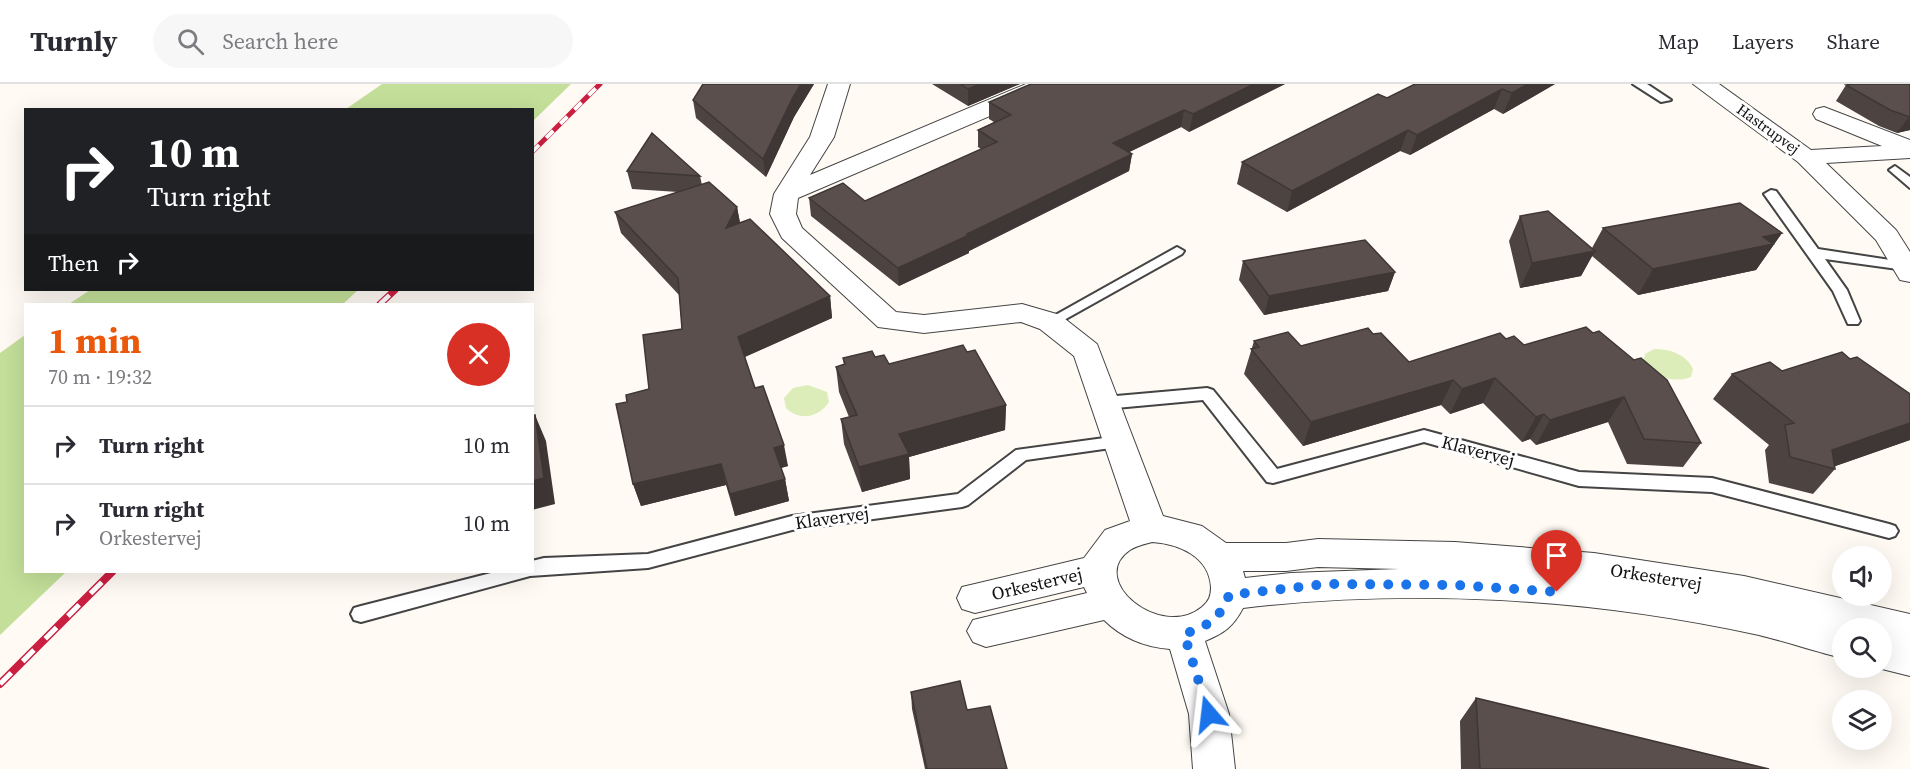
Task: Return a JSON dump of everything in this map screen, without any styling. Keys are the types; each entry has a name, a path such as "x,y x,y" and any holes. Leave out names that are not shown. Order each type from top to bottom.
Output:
{"street":[{"path":"839,84 822,137 786,194 783,214 791,232 888,320 924,324 1022,312 1050,322 1087,351 1150,528"},
{"path":"786,194 1045,84"},
{"name":"Hastrupvej","path":"1704,84 1750,114 1806,157 1910,149"},
{"name":"Hastrupvej","path":"1824,114 1910,149"},
{"path":"1806,157 1887,236 1907,270"},
{"path":"1150,528 1185,533 1204,543 1218,557 1227,575 1229,595 1216,619 1202,628 1184,634 1161,634 1138,627 1122,617 1109,604 1100,587 1098,569 1108,547 1119,538 1134,531 1150,528"},
{"name":"Orkestervej","path":"1218,557 1286,557 1318,553 1455,556 1594,567 1744,591 1910,630"},
{"name":"Orkestervej","path":"1098,569 981,614 1109,604"},
{"name":"Orkestervej","path":"1229,595 1326,584 1455,585 1588,595 1746,617 1832,639"},
{"path":"1184,634 1209,714 1214,769"},
{"path":"1892,655 1910,659"}],"lane":[{"path":"1639,84 1665,100"},
{"path":"1895,170 1910,184"},
{"path":"1772,194 1840,290 1853,321"},
{"path":"1050,322 1177,251"},
{"path":"1815,253 1907,270"},
{"name":"Klavervej","path":"1105,403 1207,394 1273,477 1424,436 1579,479 1712,485 1889,531"},
{"name":"Klavervej","path":"534,568 544,566 648,561 792,523 962,500 1022,454 1119,442"},
{"path":"361,614 519,573"}],"green space":[{"path":"382,84 571,84 534,120 534,108 347,108"},
{"path":"88,291 357,291 344,303 70,303"},
{"path":"24,336 24,573 65,573 0,635 0,353"},
{"path":"1654,349 1672,351 1682,356 1693,369 1691,377 1670,379 1651,370 1644,359 1645,354"},
{"path":"808,385 827,392 829,402 820,412 809,416 797,415 786,408 784,398 793,388"}],"building":[{"path":"703,84 801,84 763,159 693,100"},
{"path":"960,84 980,84 968,89"},
{"path":"1031,84 1254,84 1193,114 1184,110 1113,143 1132,154 898,268 809,198 843,183 865,201 997,142 978,130 1011,115 989,102"},
{"path":"1415,84 1528,84 1512,93 1502,89 1417,135 1408,130 1292,191 1242,162 1378,94 1387,98"},
{"path":"1910,84 1910,117 1890,110 1846,85"},
{"path":"652,133 700,176 627,171"},
{"path":"709,182 737,207 726,228 750,219 830,296 738,337 755,388 763,386 784,445 774,448 785,479 730,494 721,464 633,484 616,404 627,402 626,395 649,389 643,335 682,329 678,278 615,212"},
{"path":"1740,203 1782,233 1763,237 1773,244 1653,269 1603,228"},
{"path":"1548,211 1595,251 1532,263 1520,216"},
{"path":"1365,240 1395,272 1269,296 1243,261"},
{"path":"1586,327 1593,333 1599,331 1634,360 1641,358 1667,380 1701,443 1644,439 1624,397 1550,420 1544,414 1536,417 1495,378 1462,389 1453,380 1311,422 1251,349 1259,347 1254,341 1288,332 1301,346 1368,328 1373,334 1381,333 1409,362 1500,333 1506,339 1514,336 1524,345"},
{"path":"963,345 967,352 975,350 1006,405 899,434 909,454 859,467 841,419 857,415 836,367 845,364 843,358 872,351 875,357 884,355 889,364"},
{"path":"1842,352 1850,359 1857,357 1910,394 1910,423 1832,450 1835,469 1790,457 1785,425 1794,423 1732,374 1770,362 1782,371"},
{"path":"534,415 544,478 534,480"},
{"path":"960,681 967,710 990,706 1007,769 927,769 911,692"},
{"path":"1476,698 1769,769 1480,769"}],"railway":[{"path":"534,150 600,84"},
{"path":"381,303 394,291"},
{"path":"0,684 111,573"}],"route":[{"path":"1209,714 1184,634 1202,628 1216,619 1225,607 1229,595 1292,585 1326,584 1455,585 1557,592"}]}
